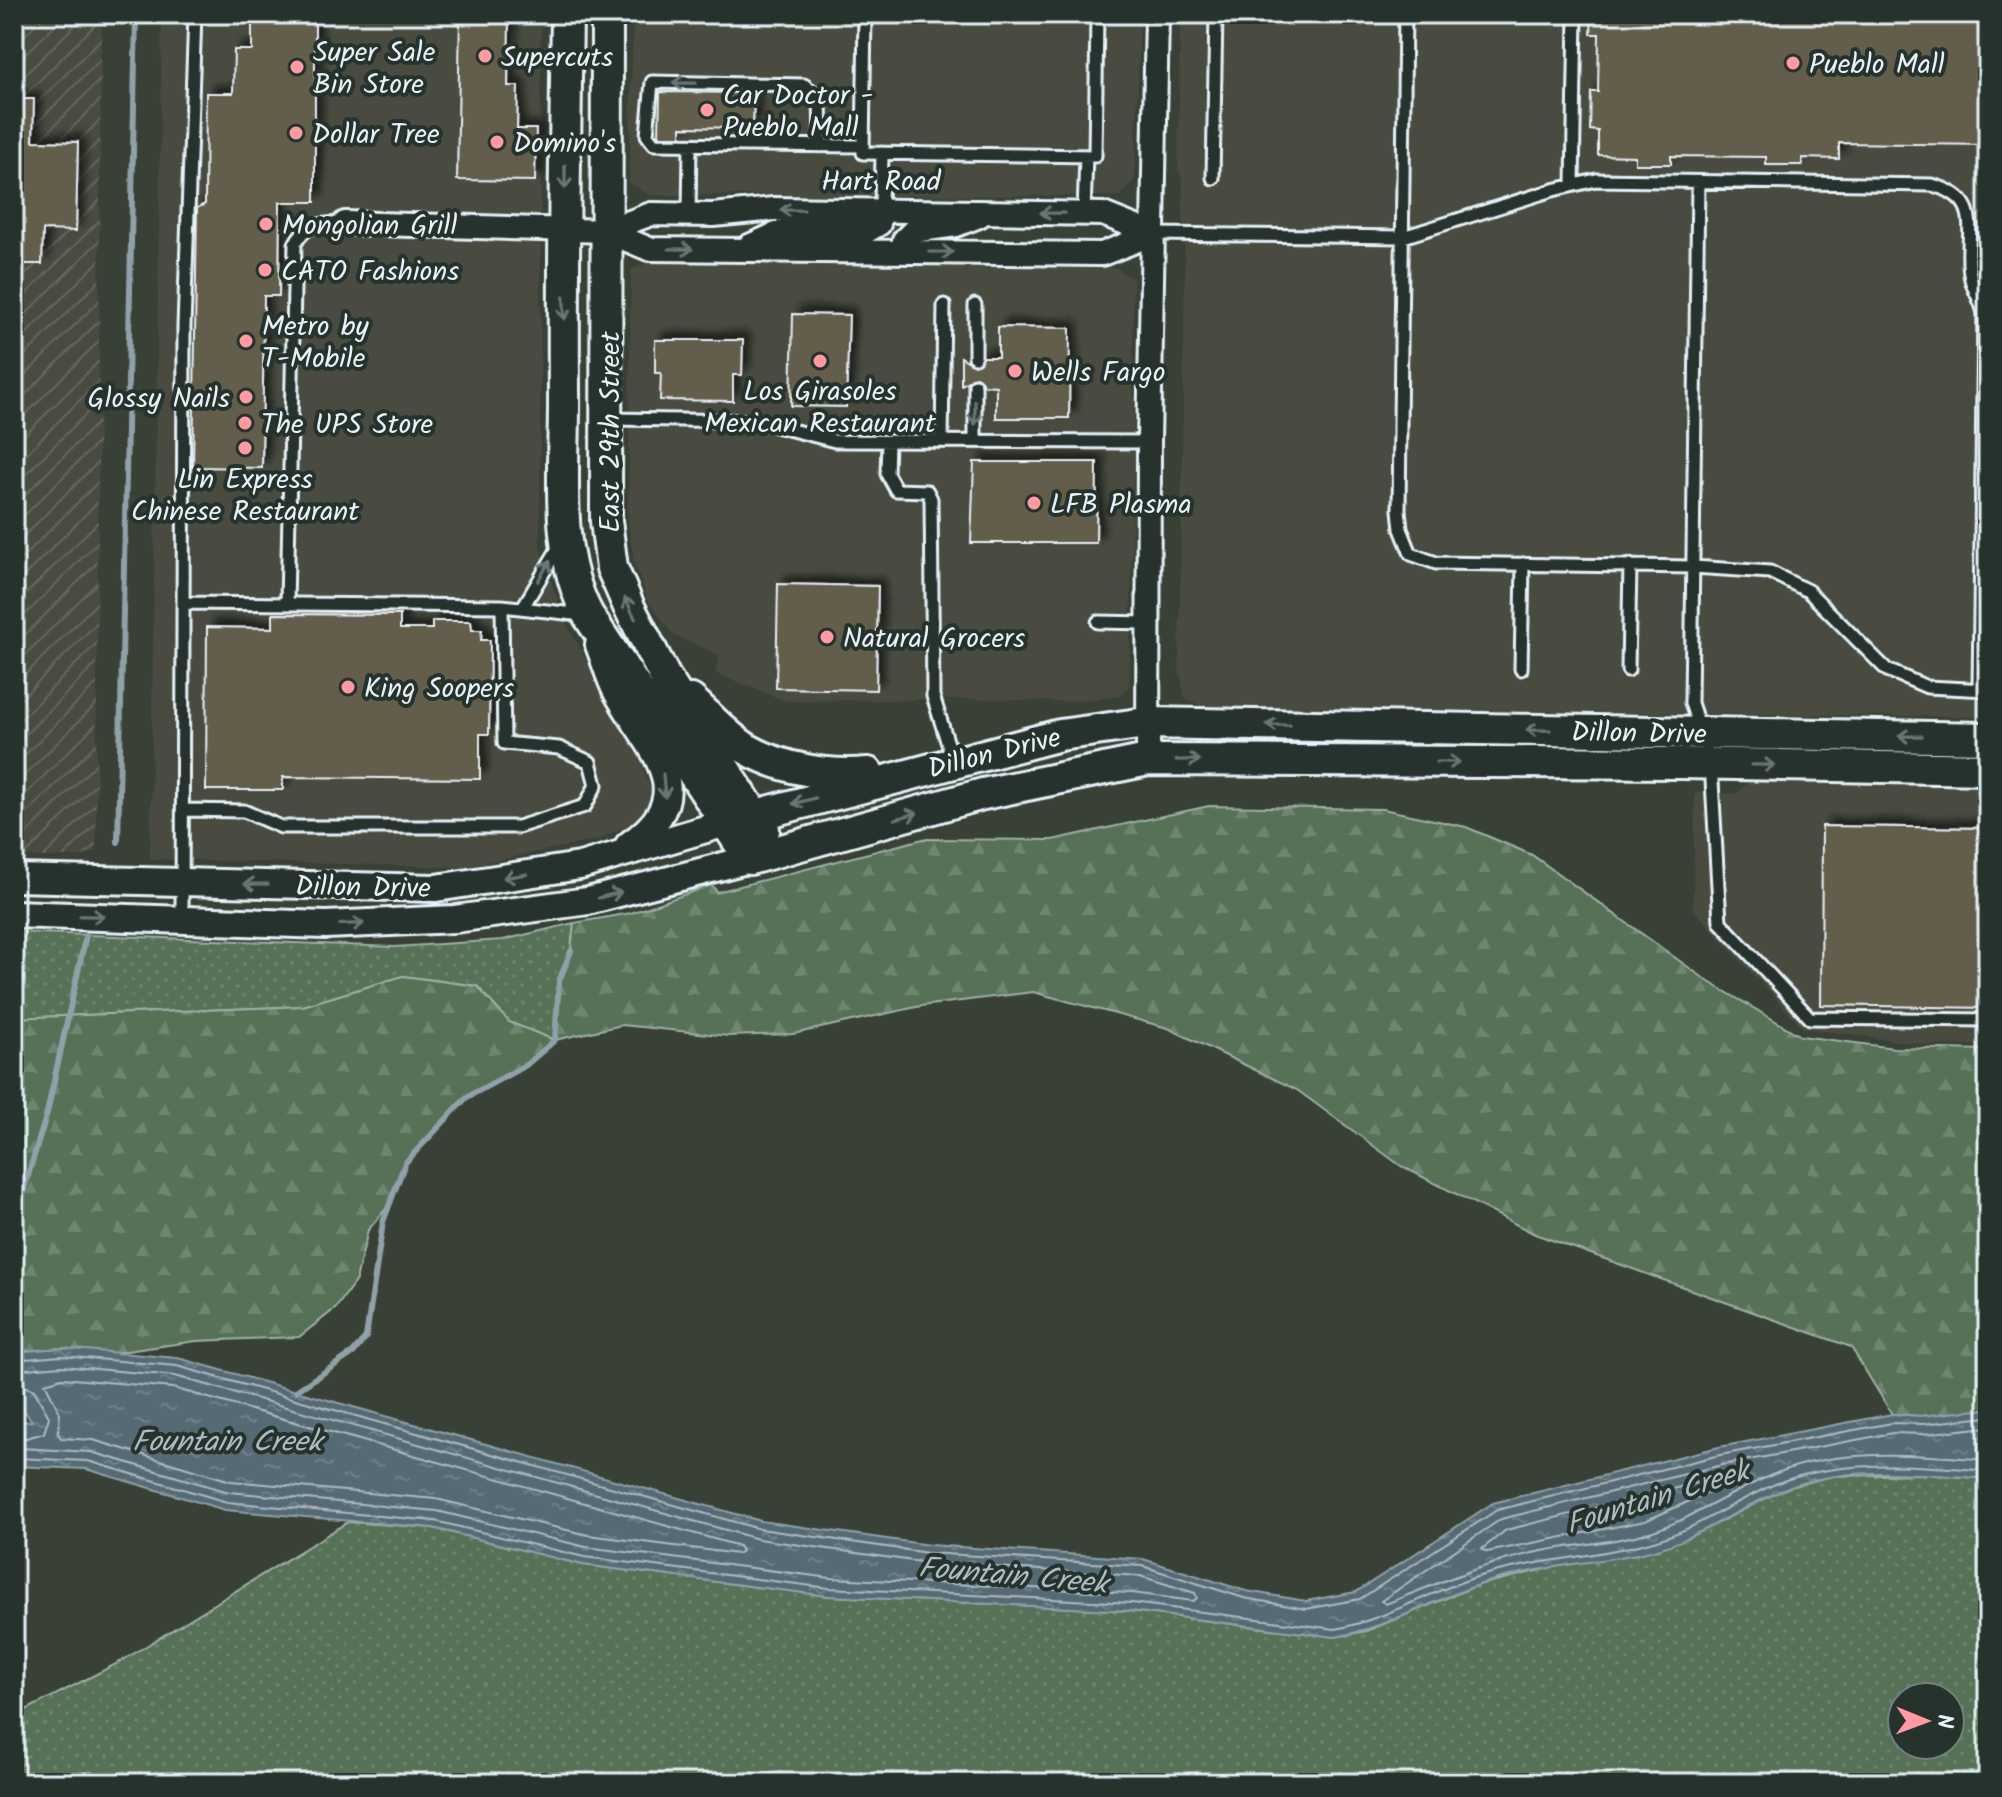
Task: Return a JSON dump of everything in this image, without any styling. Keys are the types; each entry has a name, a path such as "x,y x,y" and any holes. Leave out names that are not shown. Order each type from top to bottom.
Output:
{"main road":[{"name":"East 29th Street","path":"567,14 566,536 573,587 588,615 740,819 764,856"},
{"name":"East 29th Street","path":"607,14 606,521 612,568 740,819"},
{"path":"665,677 746,748 789,766 841,776 947,762"},
{"name":"Dillon Drive","path":"740,819 947,762 1060,735 1146,723 1988,738"},
{"name":"Dillon Drive","path":"764,856 983,794 1148,760 1711,763 1988,769"}],"street":[{"path":"1148,760 1149,442 1157,14"},
{"name":"Hart Road","path":"606,231 651,214 689,215 774,209 1103,214 1153,234"},
{"path":"741,250 783,231 867,231 879,224 881,210"},
{"path":"904,252 904,240 913,231 956,225 991,211"},
{"name":"Hart Road","path":"345,223 606,231 649,249 1102,254 1153,234"},
{"path":"588,615 617,691 658,752 667,791 663,808 652,829 618,853"},
{"name":"Dillon Drive","path":"14,878 436,888 580,866 740,819"},
{"name":"Dillon Drive","path":"14,914 326,925 455,919 588,901 764,856"}],"lane":[{"path":"182,918 184,327 195,14"},
{"path":"865,14 863,153 1086,156 1095,156 1097,14"},
{"path":"1213,178 1216,14"},
{"path":"1153,234 1403,237 1573,184 1596,180 1932,185 1956,194 1970,214 1971,280 1984,314 1983,690 1927,687 1887,670 1824,605 1791,580 1770,572 1630,565 1436,563 1411,554 1405,544 1399,510 1403,237 1405,14"},
{"path":"1573,184 1576,14"},
{"path":"821,146 820,97 804,85 652,82 648,141 690,145 821,146 862,146"},
{"path":"689,215 690,145"},
{"path":"881,210 882,153"},
{"path":"1084,213 1086,156"},
{"path":"1698,182 1691,703 1711,763 1720,922 1810,1018 1988,1020"},
{"path":"287,603 295,244 301,231 315,224 345,223"},
{"path":"942,441 944,305"},
{"path":"975,305 975,357"},
{"path":"975,385 975,441"},
{"path":"606,419 756,421 835,441 1149,442"},
{"path":"888,441 887,474 896,490 927,491 931,499 933,696 947,762"},
{"path":"523,607 566,536"},
{"path":"1521,669 1523,564"},
{"path":"1628,670 1630,565"},
{"path":"184,603 502,606 588,615"},
{"path":"184,810 244,811 281,827 518,827 585,806 596,785 590,762 559,748 504,743 502,606"},
{"path":"1098,622 1148,623"}],"shaded area":[{"path":"14,14 101,14 96,851 80,857 14,857"},
{"path":"162,14 541,14 540,549 567,626 636,747 650,789 647,810 627,826 597,840 464,867 150,859"},
{"path":"633,14 1140,14 1135,179 1120,196 649,195 629,182"},
{"path":"1180,14 1988,14 1988,717 1202,707 1185,698 1179,668 1185,271 1182,176 1178,171"},
{"path":"651,261 1116,268 1133,280 1134,460 1129,688 1118,696 1063,702 997,699 786,701 715,673 720,655 673,635 648,600 634,563 628,519 631,270"},
{"path":"1751,780 1988,783 1988,1045 1929,1045 1803,1028 1693,909 1695,793 1736,794"}],"green space":[{"path":"1209,806 1383,809 1466,827 1532,855 1709,982 1801,1036 1894,1048 1988,1050 1988,1409 1921,1416 1892,1414 1851,1347 1535,1234 1401,1166 1297,1090 1168,1028 1033,992 921,1006 793,1034 728,1036 622,1025 555,1040 526,1065 467,1097 405,1163 390,1204 368,1230 356,1280 336,1308 299,1337 196,1341 113,1353 61,1348 14,1352 14,1018 303,1006 403,976 477,986 509,1022 554,1040 559,981 571,951 574,923 631,913 712,885 717,892 923,839 1052,840"},
{"path":"574,923 571,951 559,981 555,1040 508,1022 477,986 403,976 303,1006 14,1018 14,932 395,947 503,940"},
{"path":"1927,1474 1988,1479 1988,1783 14,1783 14,1716 120,1662 348,1522 433,1528 583,1565 829,1596 1131,1611 1335,1637 1367,1631 1478,1585 1700,1532 1784,1489 1831,1476"}],"water":[{"name":"Fountain Creek","path":"61,1348 178,1358 761,1521 929,1545 1143,1559 1246,1591 1306,1601 1356,1592 1493,1503 1719,1447 1892,1414 1921,1416 1988,1409 1988,1479 1884,1473 1807,1482 1766,1497 1668,1546 1499,1579 1372,1627 1335,1637 1131,1611 829,1596 583,1565 433,1528 225,1510 86,1469 14,1466 14,1422 32,1421 14,1397 14,1352"}],"building":[{"path":"252,14 315,14 315,202 280,202 279,296 264,296 262,468 193,467 197,208 205,204 206,93 233,93 234,50 252,50"},
{"path":"460,14 509,14 508,86 518,86 517,129 536,129 535,181 457,180"},
{"name":"Pueblo Mall","path":"1592,14 1988,14 1988,145 1839,143 1839,159 1802,158 1802,165 1766,165 1766,157 1671,156 1671,164 1635,164 1635,156 1598,155 1598,131 1590,130 1591,92 1598,92 1599,34 1591,34"},
{"name":"Car Doctor - Pueblo Mall","path":"660,92 754,93 753,128 681,127 681,136 659,136"},
{"path":"14,99 34,99 33,141 78,142 76,231 43,230 42,264 14,264"},
{"name":"Los Girasoles Mexican Restaurant","path":"793,314 849,315 846,407 791,406"},
{"name":"Wells Fargo","path":"998,327 1070,328 1069,418 996,418 996,386 984,385 976,377 961,385 961,357 974,365 983,357 998,357"},
{"path":"655,340 743,340 742,375 733,375 733,401 660,400 661,373 655,373"},
{"name":"LFB Plasma","path":"974,462 1097,462 1096,543 971,543"},
{"name":"Natural Grocers","path":"778,584 878,586 876,690 776,688"},
{"name":"King Soopers","path":"273,614 400,615 400,629 432,629 432,621 471,621 472,630 482,630 481,640 490,640 489,734 480,734 480,779 283,777 283,790 206,790 207,627 273,628"},
{"path":"1822,826 1988,828 1988,1008 1821,1005"}],"waterway":[{"path":"118,842 136,14"},
{"path":"14,1222 47,1113 86,935"},
{"path":"296,1391 353,1353 366,1337 383,1222 405,1163 467,1097 526,1065 555,1040 559,981 571,951"}],"place":[{"name":"Supercuts","path":"485,56"},
{"name":"Pueblo Mall","path":"1793,63"},
{"name":"Super Sale Bin Store","path":"297,67"},
{"name":"Car Doctor - Pueblo Mall","path":"707,110"},
{"name":"Dollar Tree","path":"296,133"},
{"name":"Domino's","path":"497,142"},
{"name":"Mongolian Grill","path":"266,224"},
{"name":"CATO Fashions","path":"265,270"},
{"name":"Metro by T-Mobile","path":"246,341"},
{"name":"Los Girasoles Mexican Restaurant","path":"820,361"},
{"name":"Wells Fargo","path":"1015,371"},
{"name":"Glossy Nails","path":"246,397"},
{"name":"The UPS Store","path":"245,423"},
{"name":"Lin Express Chinese Restaurant","path":"245,448"},
{"name":"LFB Plasma","path":"1034,503"},
{"name":"Natural Grocers","path":"827,637"},
{"name":"King Soopers","path":"348,687"}]}
